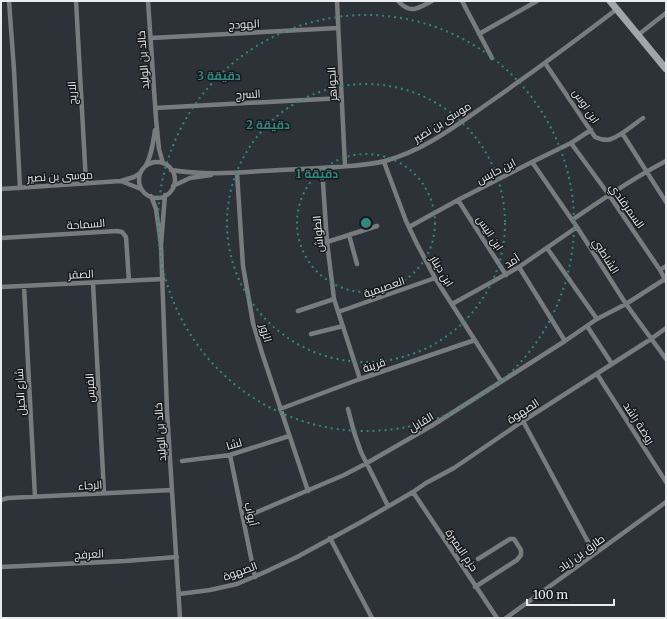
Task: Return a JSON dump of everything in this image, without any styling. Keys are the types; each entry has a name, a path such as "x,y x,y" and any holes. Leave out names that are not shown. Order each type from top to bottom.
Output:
{"street":[{"path":"9,1 20,188"},
{"name":"الاريج","path":"76,1 86,184"},
{"name":"خالد بن الوليد","path":"148,1 158,146 163,163"},
{"name":"الجواهر","path":"337,1 345,166"},
{"path":"398,1 403,7 409,9 416,9 432,1"},
{"path":"462,1 492,58"},
{"path":"479,34 537,1"},
{"path":"610,1 666,69"},
{"name":"موسى بن نصير","path":"173,186 190,178 223,174 322,168 384,162 409,153 432,142 545,63 617,10"},
{"path":"638,35 666,13"},
{"name":"الهودج","path":"151,38 338,28"},
{"name":"ابن اوس","path":"545,63 595,137 602,140 610,139 621,134"},
{"name":"السرج","path":"155,108 342,98"},
{"path":"643,118 621,134 624,136 666,202"},
{"name":"خالد بن الوليد","path":"145,166 152,151 156,119"},
{"name":"ابن حابس","path":"409,227 458,200 571,143 591,130"},
{"name":"السمرقندي","path":"571,143 609,195 666,280"},
{"path":"572,220 647,171 666,161"},
{"path":"154,162 163,163 168,166 174,175 173,186 165,195 156,197 151,196 141,189 139,184 140,173 145,166 154,162"},
{"name":"ابن دينار","path":"384,162 409,227 435,278 501,381"},
{"name":"الشاطبي","path":"532,162 577,227 626,304 666,360"},
{"name":"الطواش","path":"322,168 327,242 334,299 360,379"},
{"name":"موسى بن نصير","path":"171,170 223,174"},
{"name":"موسى بن نصير","path":"1,189 120,181 134,177 140,173"},
{"name":"الزور","path":"237,173 243,266 250,307 262,353 308,491"},
{"name":"موسى بن نصير","path":"120,181 141,189"},
{"name":"خالد بن الوليد","path":"161,245 165,195"},
{"name":"خالد بن الوليد","path":"151,196 156,209 161,245 167,411 180,618"},
{"name":"ابن انيس","path":"458,200 506,275"},
{"path":"327,242 377,226"},
{"name":"آمد","path":"452,304 519,267 577,227"},
{"name":"السماحة","path":"1,238 117,231 122,232 126,237 129,281"},
{"path":"349,235 358,264"},
{"path":"547,248 597,320"},
{"path":"660,270 666,266"},
{"path":"519,267 565,341"},
{"name":"العصيمية","path":"338,312 435,278"},
{"name":"الصقر","path":"1,287 163,279"},
{"name":"القابل","path":"243,518 308,491 367,463 433,425 587,326 666,280"},
{"name":"الفرس","path":"93,282 104,494"},
{"name":"شارع الخيل","path":"24,286 35,497"},
{"path":"298,311 334,299"},
{"path":"311,334 342,326"},
{"path":"587,326 612,364"},
{"name":"الصهوة","path":"179,594 210,590 237,584 296,557 454,468 523,421 651,340 666,328"},
{"name":"قرينة","path":"280,409 360,379 475,340"},
{"name":"روضة راشد","path":"597,374 666,482"},
{"path":"348,409 361,452 388,506"},
{"path":"523,421 594,554"},
{"name":"لشا","path":"182,461 230,456 289,436"},
{"name":"أبواب","path":"230,456 255,577"},
{"name":"الرجاء","path":"1,498 172,490"},
{"name":"حزم البمبرة","path":"413,492 497,618"},
{"name":"طارق بن زياد","path":"506,618 666,502"},
{"path":"330,538 372,618"},
{"path":"475,587 517,560 521,555 521,550 514,539 510,539 478,559"},
{"name":"العرفج","path":"1,567 177,557"}]}
